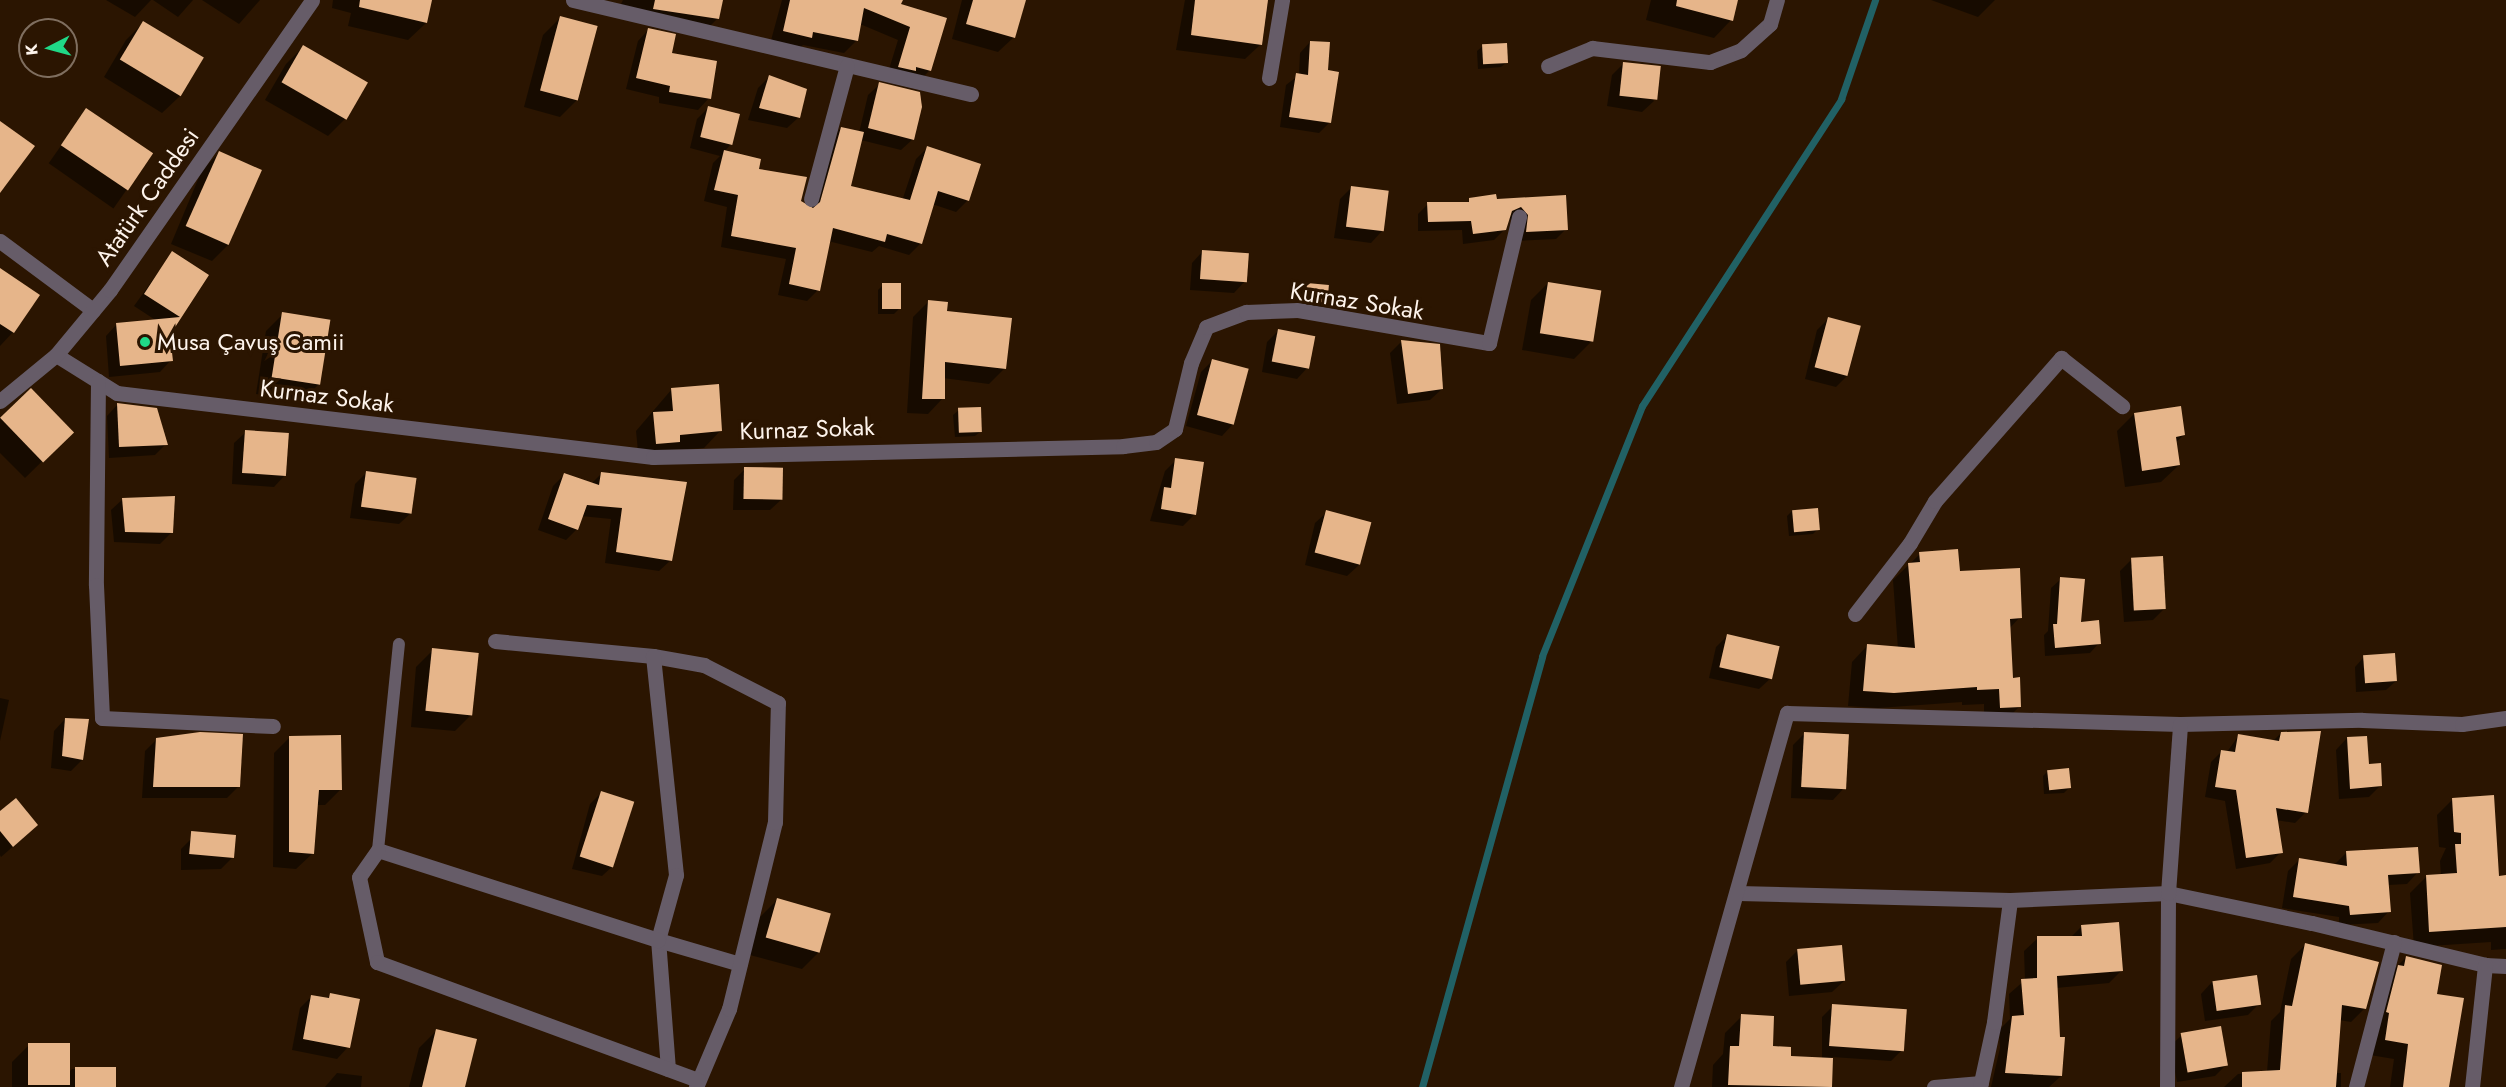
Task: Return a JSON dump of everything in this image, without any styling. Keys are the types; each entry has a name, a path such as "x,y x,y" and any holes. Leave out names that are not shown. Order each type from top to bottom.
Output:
{"street":[{"name":"Atatürk Caddesi","path":"0,401 56,355 93,310 312,0"},
{"path":"573,0 611,4 847,66 971,94"},
{"path":"1269,78 1282,0"},
{"path":"1548,66 1592,48 1710,62 1741,50 1770,24 1777,0"},
{"path":"811,200 847,66"},
{"name":"Kurnaz Sokak","path":"56,355 117,393 653,457 1123,446 1156,442 1175,429 1191,363 1206,327 1246,312 1298,310 1489,343 1519,217"},
{"path":"0,241 93,310"},
{"path":"1855,614 1910,543 1935,501 2061,358 2122,406"},
{"path":"98,381 96,585 102,718 273,726"},
{"path":"495,641 653,656 704,664 778,703 775,822 729,1009 697,1084 668,1069 377,962 358,877 378,850 740,964"},
{"path":"653,656 676,875 658,940 668,1069"},
{"path":"1681,1087 1738,893 1787,713 2180,724 2362,720 2462,724 2506,718"},
{"path":"2167,1087 2168,893 2180,724"},
{"path":"1738,893 2010,900 2168,893 2394,942 2485,965 2506,966"},
{"path":"1934,1087 1980,1085 1994,1023 2010,900"},
{"path":"2355,1087 2394,942"},
{"path":"2472,1087 2485,965"}],"lane":[{"path":"378,850 399,644"}],"building":[{"path":"360,0 432,0 427,23 359,7"},
{"path":"655,0 723,0 719,19 653,9"},
{"path":"790,0 903,0 901,4 947,18 931,71 916,67 916,71 898,67 910,27 864,8 858,41 813,32 812,38 783,31"},
{"path":"973,0 1026,0 1015,38 966,24"},
{"path":"1195,0 1268,0 1262,45 1191,35"},
{"path":"1677,0 1738,0 1733,21 1676,6"},
{"path":"560,16 598,26 578,100 540,90"},
{"path":"143,21 204,58 181,96 120,60"},
{"path":"648,28 676,34 672,53 717,61 711,99 669,92 670,86 636,78"},
{"path":"1310,41 1330,42 1328,70 1339,72 1331,123 1289,117 1296,73 1308,75"},
{"path":"1507,43 1508,63 1483,64 1482,44"},
{"path":"303,45 368,82 346,120 282,82"},
{"path":"1623,62 1661,66 1657,100 1619,96"},
{"path":"769,75 807,89 800,118 759,108"},
{"path":"879,82 920,92 922,107 914,140 868,128"},
{"path":"708,106 740,114 732,145 700,137"},
{"path":"86,108 153,153 128,191 61,145"},
{"path":"0,121 35,146 0,193"},
{"path":"841,127 864,132 851,186 910,200 927,146 981,164 969,201 938,191 922,244 887,234 885,242 833,228 820,291 789,284 796,248 731,236 738,195 714,190 724,150 761,159 759,169 807,177 801,201 813,208 820,202"},
{"path":"219,151 262,170 229,245 186,226"},
{"path":"1351,186 1389,191 1384,231 1346,227"},
{"path":"1496,194 1497,199 1566,195 1568,230 1526,232 1528,215 1521,207 1512,211 1506,230 1473,234 1471,221 1428,222 1427,202 1469,202 1469,198"},
{"path":"1202,250 1249,253 1247,282 1200,279"},
{"path":"172,251 209,275 170,335 173,361 120,366 116,323 180,317 144,294"},
{"path":"0,268 40,295 14,333 0,324"},
{"path":"1548,282 1601,290 1593,342 1540,333"},
{"path":"882,283 901,283 901,309 882,309"},
{"path":"1307,283 1329,285 1327,303 1305,301"},
{"path":"928,300 948,302 947,311 1012,318 1006,369 945,362 945,399 922,399"},
{"path":"282,312 330,320 320,385 272,377"},
{"path":"1828,317 1861,326 1847,376 1815,367"},
{"path":"1278,329 1315,336 1309,369 1272,361"},
{"path":"1401,340 1440,344 1443,389 1408,394"},
{"path":"1212,359 1249,369 1234,425 1197,415"},
{"path":"719,384 722,431 680,435 680,442 656,444 653,412 673,411 671,388"},
{"path":"31,388 74,433 43,462 0,418"},
{"path":"117,403 157,408 168,445 119,447"},
{"path":"2181,406 2185,435 2176,437 2180,465 2142,471 2134,413"},
{"path":"981,407 982,432 959,433 958,408"},
{"path":"245,430 289,433 286,476 242,473"},
{"path":"1175,458 1204,462 1196,515 1161,509 1164,487 1171,488"},
{"path":"744,467 783,468 782,500 743,499"},
{"path":"366,471 417,478 411,514 361,507"},
{"path":"601,472 687,482 672,561 616,552 622,508 587,505 578,530 548,519 564,473 599,485"},
{"path":"175,496 173,533 125,532 122,498"},
{"path":"1818,508 1820,530 1794,532 1792,510"},
{"path":"1326,510 1371,522 1360,565 1315,553"},
{"path":"1958,549 1960,571 2020,568 2022,618 2010,619 2013,678 2020,677 2021,707 2000,708 1999,689 1977,690 1977,687 1894,693 1863,691 1867,644 1915,648 1908,563 1920,562 1919,552"},
{"path":"2163,556 2166,609 2134,611 2131,558"},
{"path":"2060,577 2085,579 2081,622 2099,620 2101,644 2055,648 2053,624 2057,624"},
{"path":"1727,634 1780,646 1772,679 1719,667"},
{"path":"432,648 479,653 472,716 425,711"},
{"path":"2395,653 2397,681 2365,683 2363,655"},
{"path":"65,718 89,719 83,760 62,756"},
{"path":"2321,731 2308,813 2276,808 2283,853 2246,858 2236,790 2215,787 2221,750 2235,752 2238,734 2279,741 2281,732"},
{"path":"200,732 243,734 240,787 153,787 156,738"},
{"path":"1804,732 1849,734 1846,789 1801,787"},
{"path":"341,735 342,790 319,790 314,854 289,852 289,736"},
{"path":"2367,736 2369,764 2381,763 2382,786 2350,789 2347,737"},
{"path":"2069,768 2071,788 2049,790 2047,770"},
{"path":"601,791 634,802 613,867 580,857"},
{"path":"2494,795 2499,876 2506,875 2506,927 2429,932 2426,875 2457,873 2455,844 2461,844 2461,833 2454,832 2452,798"},
{"path":"16,798 38,825 13,847 0,831 0,811"},
{"path":"191,831 236,835 234,858 189,854"},
{"path":"2418,847 2420,873 2388,875 2391,912 2350,915 2349,906 2293,897 2299,858 2347,866 2346,851"},
{"path":"777,898 831,913 820,953 766,937"},
{"path":"2119,922 2123,971 2057,976 2060,1037 2065,1037 2062,1076 2005,1073 2012,1016 2024,1015 2021,979 2037,978 2037,936 2082,936 2081,925"},
{"path":"2305,943 2379,962 2366,1009 2342,1005 2336,1087 2242,1087 2242,1072 2280,1070 2285,1005 2292,1006"},
{"path":"1842,945 1845,981 1800,985 1797,949"},
{"path":"2406,956 2442,965 2437,994 2464,998 2449,1087 2403,1087 2408,1044 2385,1040 2389,1013 2386,1012 2398,965 2404,966"},
{"path":"2257,975 2261,1005 2217,1011 2212,981"},
{"path":"330,993 360,999 350,1048 303,1039 311,995 329,998"},
{"path":"1832,1004 1907,1009 1904,1051 1829,1046"},
{"path":"1741,1014 1774,1016 1773,1046 1791,1047 1791,1056 1833,1058 1832,1087 1728,1085 1730,1046 1739,1046"},
{"path":"2221,1026 2228,1065 2188,1073 2181,1033"},
{"path":"436,1029 477,1039 465,1087 422,1087"},
{"path":"28,1043 70,1043 70,1085 28,1085"},
{"path":"75,1067 116,1067 116,1087 75,1087"}],"waterway":[{"path":"1422,1087 1542,656 1642,406 1841,99 1875,0"}],"place":[{"name":"Musa Çavuş Camii","path":"145,342"}]}
